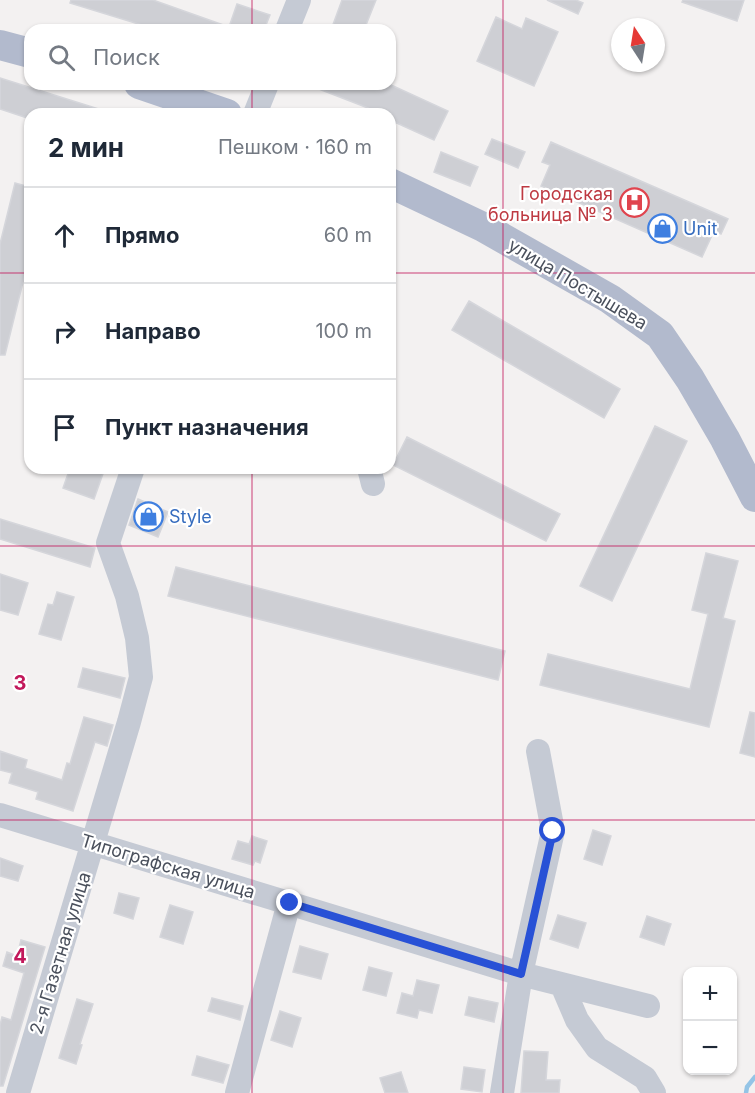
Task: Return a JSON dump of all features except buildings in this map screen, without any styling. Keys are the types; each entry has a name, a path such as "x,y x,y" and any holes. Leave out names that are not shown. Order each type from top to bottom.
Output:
{"main road":[{"path":"0,45 24,51"},
{"path":"157,90 210,108"},
{"name":"улица Постышева","path":"396,186 483,227 610,299 660,334 719,429 755,497"}],"street":[{"path":"289,24 299,0"},
{"path":"257,108 265,90"},
{"name":"2-я Газетная улица","path":"18,1093 141,677 137,638 127,596 108,543 131,474"},
{"path":"502,1093 521,974 553,831 538,751"},
{"name":"Типографская улица","path":"0,815 521,974 648,1006"},
{"path":"237,1093 290,903"},
{"path":"562,985 577,1020 597,1048 645,1078 654,1093"}],"waterway":[{"path":"746,1093 747,1087 755,1077"}],"place":[{"name":"Городская больница № 3","path":"634,203"},
{"name":"Unit","path":"662,228"},
{"name":"Style","path":"148,516"}],"route":[{"path":"290,903 521,974 553,831"}]}
